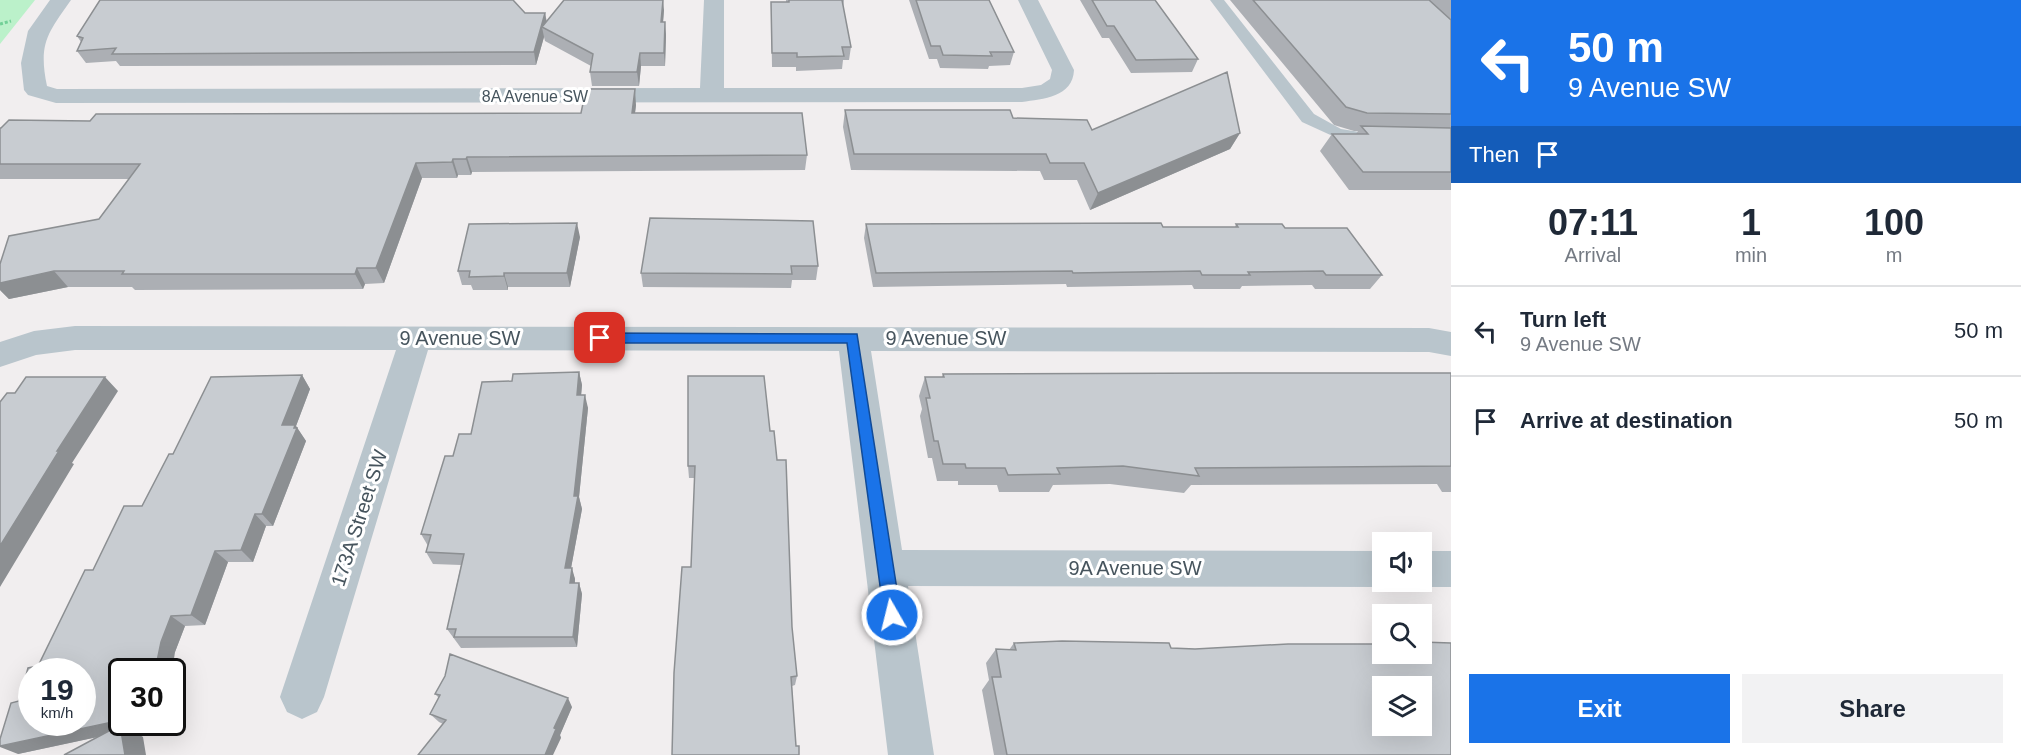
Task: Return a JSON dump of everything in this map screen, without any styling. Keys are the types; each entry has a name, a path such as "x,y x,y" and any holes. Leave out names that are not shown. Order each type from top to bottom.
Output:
{"street":[{"name":"8A Avenue SW","path":"61,0 37,31 33,48 36,90 46,94 1022,95 1044,91 1059,85 1064,78 1063,70 1028,0"},
{"path":"712,95 714,0"},
{"name":"9 Avenue SW","path":"5,353 43,341 75,338 1430,340 1451,344"},
{"name":"173A Street SW","path":"302,698 416,338"},
{"path":"853,338 911,755"},
{"name":"9A Avenue SW","path":"886,568 1372,569"},
{"path":"1432,569 1451,569"}],"lane":[{"path":"1217,0 1308,118 1327,130 1354,138 1386,138"}],"green space":[{"path":"0,0 35,0 0,44"}],"building":[{"path":"100,0 513,0 525,13 545,13 534,52 112,54 116,48 77,51 83,38 77,36"},
{"path":"564,0 663,0 661,22 665,22 664,53 640,53 637,72 590,72 593,54 542,27"},
{"path":"789,0 842,0 851,47 842,47 844,56 797,57 797,53 772,53 771,2 789,2"},
{"path":"916,0 989,0 1014,52 990,52 992,56 943,55 940,46 931,46"},
{"path":"1092,0 1155,0 1198,59 1136,60 1114,26 1107,26"},
{"path":"1253,0 1429,0 1451,20 1451,114 1367,113 1346,107"},
{"path":"1227,72 1240,133 1098,193 1084,163 1050,163 1046,154 854,154 845,110 1010,110 1013,118 1087,120 1092,130"},
{"path":"586,89 635,89 632,113 802,113 807,155 467,157 466,159 453,159 452,162 416,163 376,268 357,268 355,274 122,274 124,271 54,271 0,283 0,264 9,236 99,219 140,164 0,164 0,128 9,120 90,121 96,114 581,113"},
{"path":"1361,126 1451,128 1451,172 1363,172 1332,134 1368,134"},
{"path":"650,218 813,221 818,266 791,266 792,274 641,273"},
{"path":"577,223 567,273 504,273 504,276 469,277 470,271 458,271 469,224"},
{"path":"1161,223 1163,227 1238,227 1236,224 1282,224 1285,228 1347,228 1382,275 1326,275 1323,271 1248,272 1250,275 1202,275 1200,271 876,273 866,224"},
{"path":"579,372 577,395 585,395 574,496 578,496 565,568 572,568 570,583 579,583 573,637 454,637 456,629 447,629 464,554 426,552 431,535 421,534 445,456 453,456 459,434 471,434 482,382 512,381 513,374"},
{"path":"1451,373 1451,466 1195,468 1199,476 1123,466 1057,468 1060,474 1008,475 1005,468 966,468 965,464 943,464 938,441 934,441 926,398 930,398 925,377 944,377 943,374"},
{"path":"302,375 282,425 295,425 294,428 297,428 262,514 255,514 241,550 215,551 191,615 171,616 158,658 108,658 108,723 96,726 96,658 42,658 85,570 93,570 124,506 142,506 169,454 173,454 211,377"},
{"path":"688,376 764,376 770,431 774,431 777,460 786,460 792,627 797,676 791,677 796,746 799,746 799,755 672,755 674,673 682,567 691,567 695,466 688,466"},
{"path":"26,377 105,377 0,546 0,402 7,393 15,393"},
{"path":"1062,641 1169,643 1171,648 1195,649 1288,644 1372,644 1372,664 1432,664 1432,642 1451,643 1451,755 1007,755 992,677 1001,677 996,649 1016,650 1014,643"},
{"path":"450,654 568,698 545,755 418,755 446,720 430,714 440,695 435,694 445,676"},
{"path":"18,701 18,736 47,736 0,746 11,703"},
{"path":"108,731 108,736 122,736 125,755 64,755"}],"route":[{"path":"600,338 853,338 892,615"}]}
